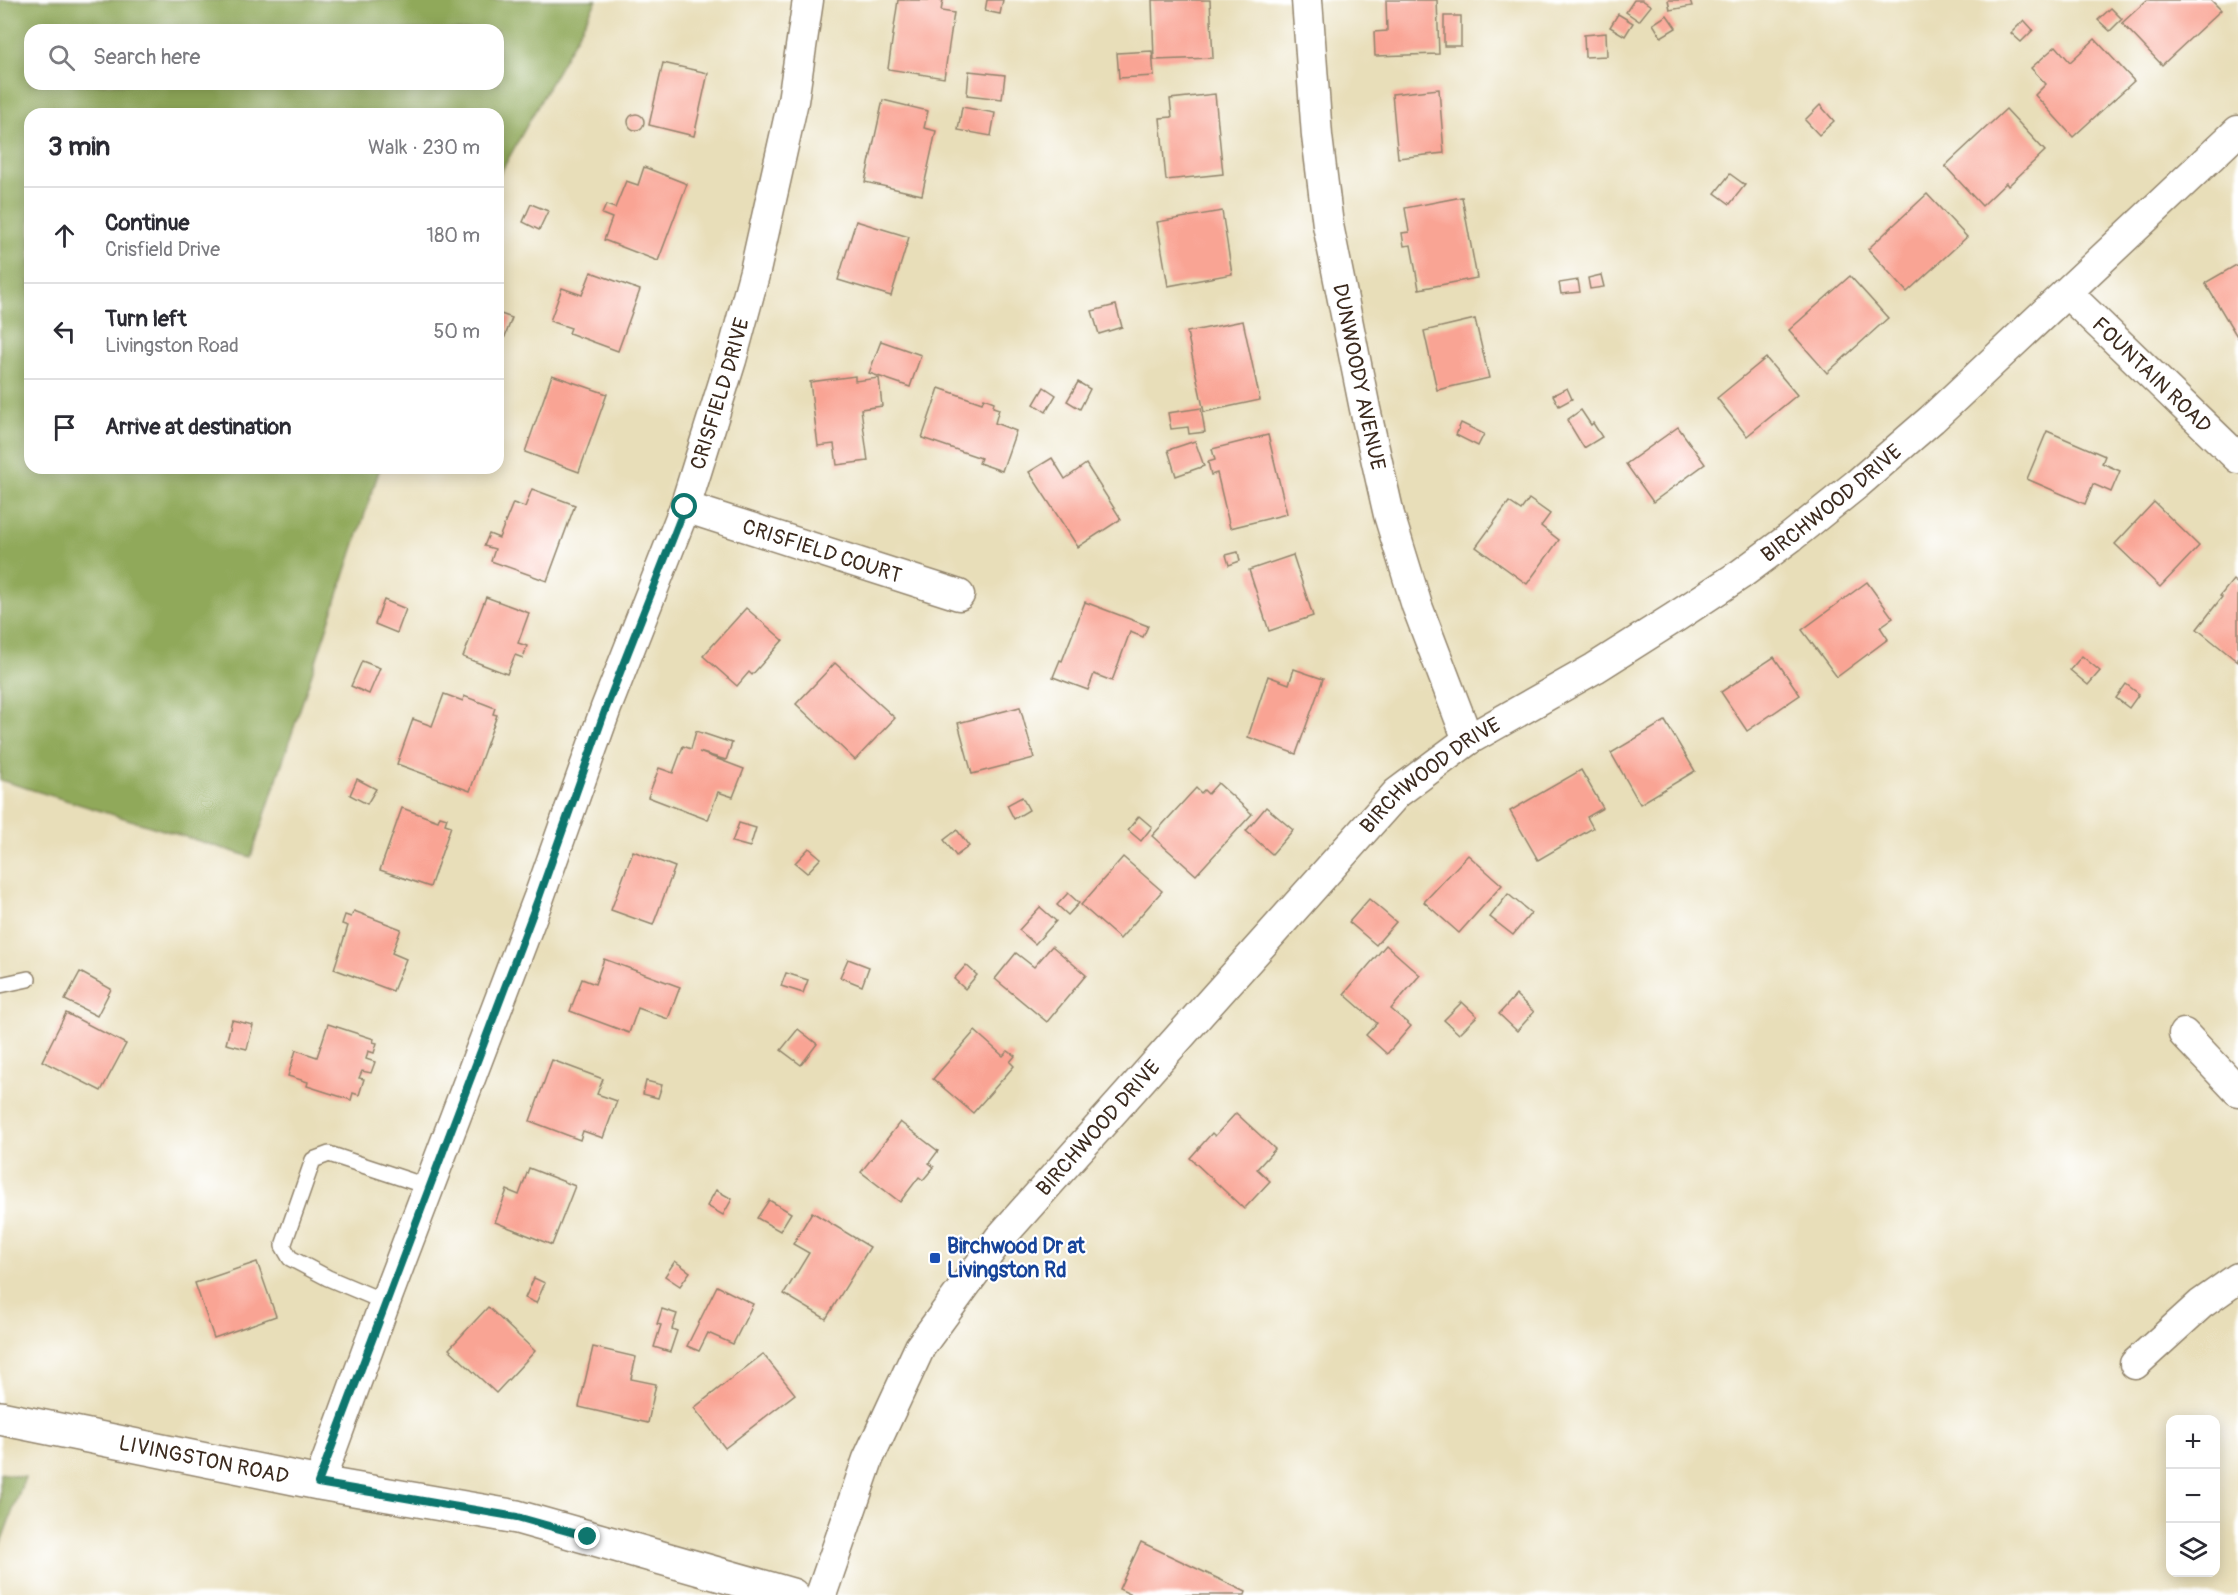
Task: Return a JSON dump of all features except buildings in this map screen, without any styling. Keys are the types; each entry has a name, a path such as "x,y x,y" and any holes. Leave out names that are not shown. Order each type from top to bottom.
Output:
{"main road":[{"name":"LIVINGSTON ROAD","path":"0,1418 318,1483 517,1517 792,1595"}],"street":[{"name":"CRISFIELD DRIVE","path":"318,1483 539,897 606,708 685,507 755,271 792,101 808,0"},
{"name":"DUNWOODY AVENUE","path":"1307,0 1317,136 1328,225 1368,420 1389,515 1417,606 1468,740"},
{"name":"BIRCHWOOD DRIVE","path":"820,1595 868,1459 921,1347 999,1239 1397,793 1468,740 1595,668 1741,574 1791,537 1932,419 2238,131"},
{"name":"FOUNTAIN ROAD","path":"2067,293 2238,458"},
{"name":"CRISFIELD COURT","path":"685,507 959,595"},
{"path":"2184,1034 2238,1092"},
{"path":"2135,1364 2201,1304 2238,1278"}],"lane":[{"path":"0,985 28,979"},
{"path":"385,1302 328,1278 290,1258 283,1246 313,1160 329,1154 429,1187"}],"green space":[{"path":"0,0 597,0 504,166 504,108 24,108 24,474 378,474 251,857 0,780"},
{"path":"0,1473 25,1477 0,1545"}],"place":[{"name":"Birchwood Dr at Livingston Rd","path":"935,1258"}],"route":[{"path":"588,1537 517,1517 318,1483 539,897 606,708 685,507"}]}
